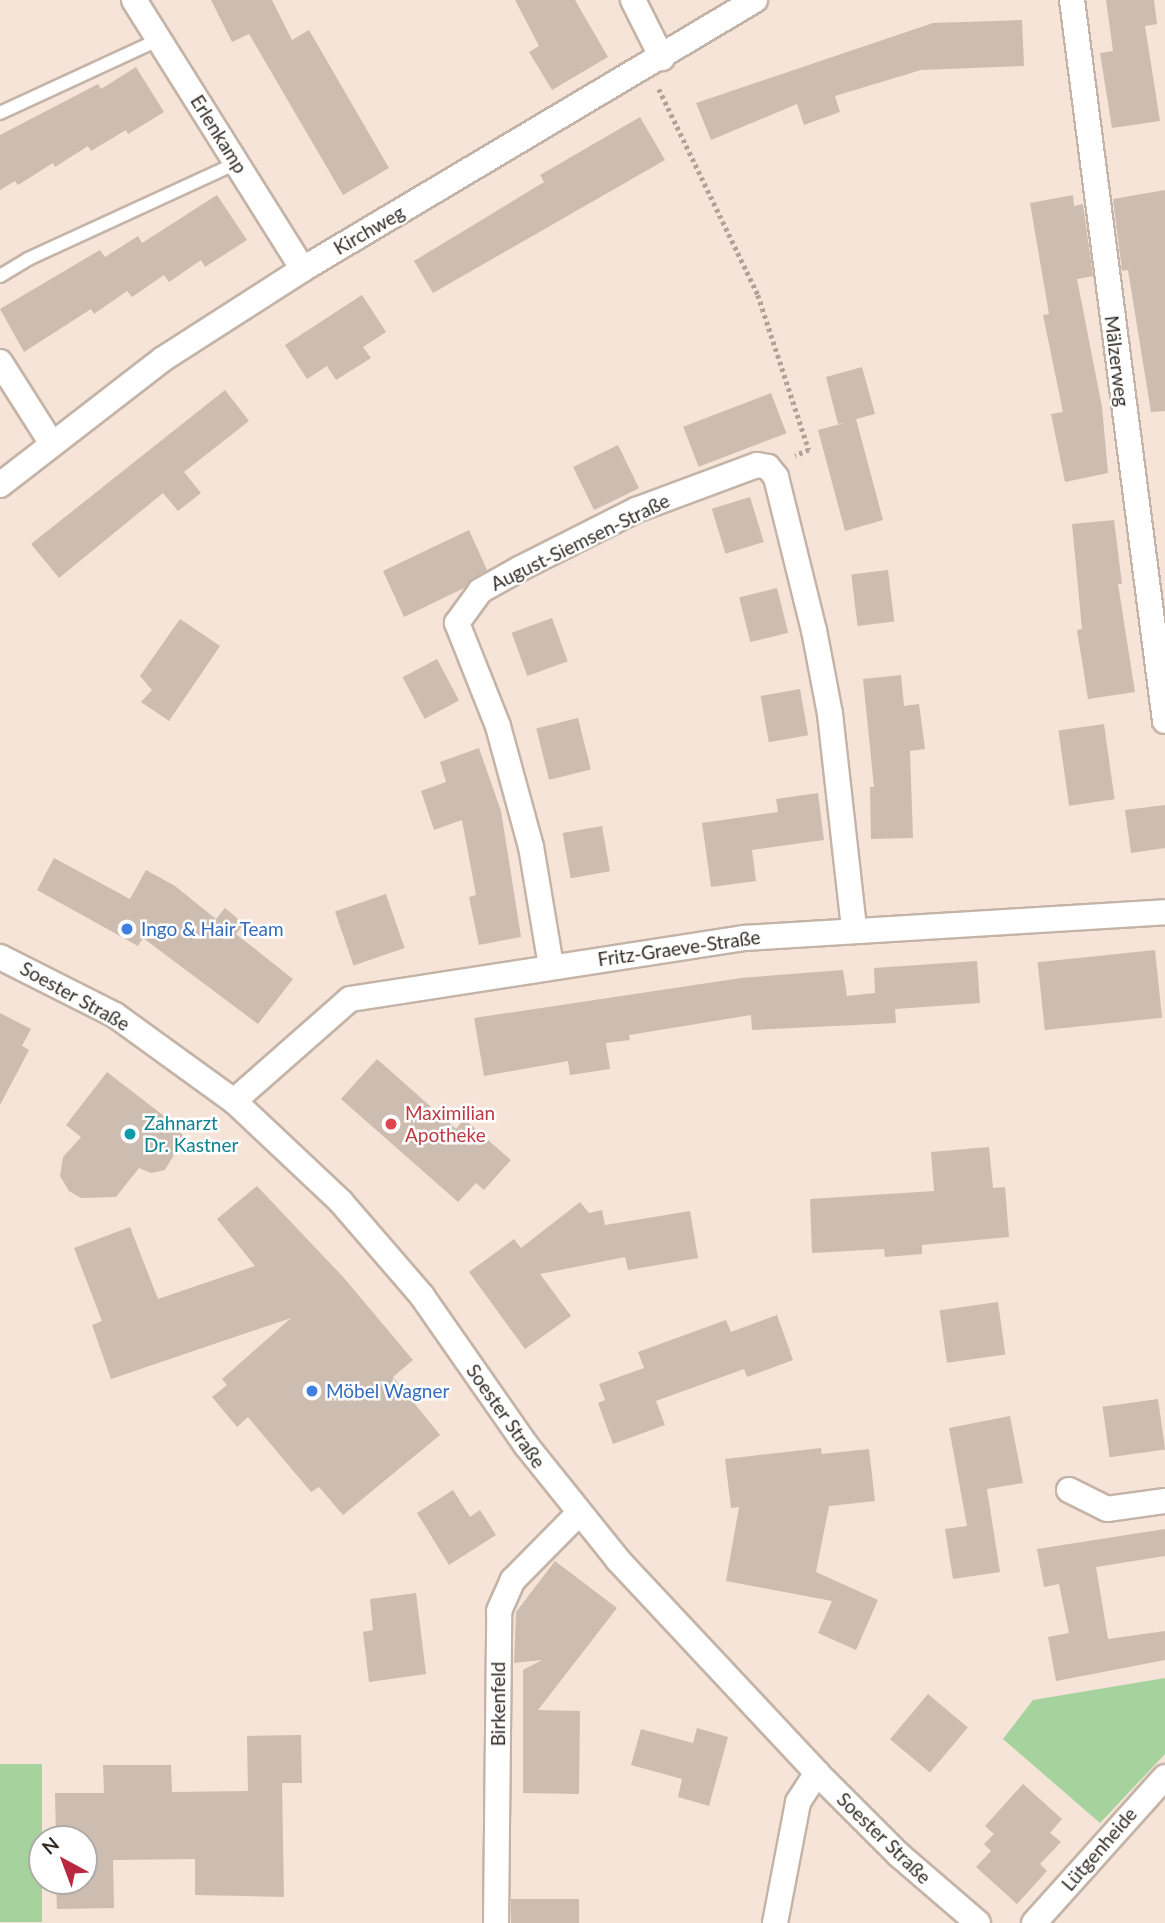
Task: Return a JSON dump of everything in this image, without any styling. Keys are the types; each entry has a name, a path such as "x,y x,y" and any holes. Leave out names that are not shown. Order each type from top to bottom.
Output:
{"street":[{"name":"Erlenkamp","path":"134,0 303,270"},
{"path":"633,0 655,62"},
{"name":"Kirchweg","path":"0,485 163,359 303,270 755,0"},
{"name":"Mälzerweg","path":"1072,0 1165,720"},
{"path":"0,362 52,444"},
{"name":"August-Siemsen-Straße","path":"551,966 531,847 498,726 457,623 480,591 636,510 757,465 768,467"},
{"path":"768,467 786,513 814,630 830,714 854,928"},
{"name":"Fritz-Graeve-Straße","path":"234,1101 350,999 744,938 854,928 1165,912"},
{"name":"Soester Straße","path":"0,957 115,1014 234,1101 341,1202 391,1259 578,1514 817,1773 899,1855 978,1923"},
{"path":"1069,1490 1107,1509 1165,1501"},
{"name":"Birkenfeld","path":"496,1923 499,1611 513,1580 578,1514"},
{"path":"775,1923 798,1802 817,1773"},
{"name":"Lütgenheide","path":"1034,1923 1165,1777"}],"lane":[{"path":"0,114 160,40"},
{"path":"0,276 28,259 237,163"}],"path":[{"path":"655,62 758,295 801,414 810,450 768,467"}],"green space":[{"path":"1165,1678 1165,1754 1100,1823 1003,1739 1033,1700"},
{"path":"0,1764 42,1764 42,1825 28,1825 28,1895 42,1895 42,1922 0,1922"}],"building":[{"path":"211,0 272,0 292,40 309,30 389,168 343,195 249,34 232,42"},
{"path":"515,0 575,0 608,57 552,90 529,52 539,46"},
{"path":"1106,0 1154,0 1157,24 1145,26 1160,121 1112,128 1100,53 1113,51"},
{"path":"1022,20 1024,66 921,70 835,96 840,112 804,125 797,104 711,140 696,103 933,23"},
{"path":"136,67 164,112 128,134 126,130 91,151 88,146 55,167 53,163 18,185 15,181 0,190 0,135 98,84 101,89"},
{"path":"640,117 665,160 433,293 414,261 544,182 540,175"},
{"path":"1165,190 1165,411 1151,412 1128,270 1122,271 1113,199"},
{"path":"217,195 247,240 205,267 201,260 169,282 164,275 132,297 127,291 94,314 91,309 24,352 0,309 100,250 105,257 138,236 142,243"},
{"path":"1073,195 1074,206 1083,204 1093,276 1077,279 1102,407 1108,473 1065,482 1051,414 1063,412 1043,315 1049,314 1030,203"},
{"path":"362,295 386,332 363,347 371,358 336,380 327,366 307,379 285,345"},
{"path":"862,367 875,414 856,419 883,520 845,531 818,430 848,422 838,424 826,377"},
{"path":"225,390 249,421 184,472 201,493 178,511 163,493 59,578 31,544"},
{"path":"771,393 786,433 699,467 683,427"},
{"path":"618,445 639,488 594,510 573,467"},
{"path":"750,497 764,542 725,554 712,509"},
{"path":"1114,520 1122,584 1118,584 1135,692 1088,699 1077,630 1082,629 1072,524"},
{"path":"469,530 487,570 464,588 404,617 383,571"},
{"path":"888,570 894,622 858,626 851,575"},
{"path":"777,588 788,633 750,642 739,597"},
{"path":"552,618 568,661 527,676 512,633"},
{"path":"180,619 220,646 169,721 141,702 152,690 140,676"},
{"path":"437,659 459,700 425,719 403,677"},
{"path":"901,675 904,706 919,704 925,749 910,751 913,838 871,839 870,787 874,787 863,679"},
{"path":"800,689 808,735 769,742 761,696"},
{"path":"578,718 591,769 549,780 536,728"},
{"path":"1104,724 1115,799 1069,806 1058,730"},
{"path":"479,748 501,811 521,937 479,945 469,897 476,895 462,820 434,830 421,791 446,782 440,762"},
{"path":"818,793 824,840 752,850 756,881 711,887 702,823 778,812 776,799"},
{"path":"1165,805 1165,848 1131,853 1125,810"},
{"path":"602,826 610,871 571,878 563,833"},
{"path":"54,858 130,899 146,870 175,886 216,919 225,908 244,924 236,934 293,979 258,1024 143,938 138,946 37,890"},
{"path":"386,894 405,948 353,965 335,912"},
{"path":"1155,950 1162,1018 1045,1030 1038,962"},
{"path":"977,961 980,1003 895,1009 896,1023 752,1030 751,1015 629,1035 630,1040 606,1043 610,1069 570,1075 568,1061 484,1076 474,1018 741,978 843,970 847,996 875,993 874,968"},
{"path":"0,1013 31,1029 22,1046 29,1050 0,1105"},
{"path":"377,1059 456,1129 464,1119 511,1160 484,1190 476,1183 458,1202 341,1099"},
{"name":"Zahnarzt Dr. Kastner","path":"107,1072 177,1126 184,1138 165,1170 151,1173 139,1168 116,1197 81,1198 69,1191 60,1176 63,1157 81,1137 66,1125"},
{"path":"989,1147 993,1188 1005,1187 1009,1237 922,1245 922,1254 885,1257 884,1249 812,1253 810,1199 934,1191 931,1152"},
{"path":"257,1186 344,1278 413,1360 393,1377 440,1435 343,1515 319,1487 311,1492 248,1417 237,1427 212,1397 227,1385 222,1379 291,1318 111,1379 92,1325 102,1321 74,1248 130,1227 158,1299 255,1266 217,1219"},
{"path":"580,1202 589,1213 602,1210 605,1225 690,1211 698,1258 628,1270 625,1257 540,1274 571,1316 525,1349 469,1272 514,1239 521,1248"},
{"path":"998,1302 1005,1354 947,1363 940,1310"},
{"path":"777,1315 793,1360 747,1377 744,1369 656,1401 665,1425 613,1444 598,1403 605,1400 599,1384 644,1368 638,1352 726,1320 731,1332"},
{"path":"1158,1399 1165,1450 1110,1457 1103,1407"},
{"path":"1010,1416 1023,1483 987,1489 1000,1572 953,1579 945,1529 967,1526 949,1428"},
{"path":"821,1448 822,1454 869,1449 875,1501 829,1506 816,1572 878,1600 856,1650 818,1633 832,1601 726,1581 739,1507 731,1508 725,1459"},
{"path":"453,1490 470,1517 480,1510 496,1535 449,1565 417,1513"},
{"path":"1165,1529 1165,1556 1096,1567 1108,1639 1165,1631 1165,1660 1056,1681 1048,1637 1069,1633 1059,1584 1044,1587 1037,1549"},
{"path":"555,1561 617,1608 538,1710 580,1711 579,1794 523,1793 523,1670 542,1660 514,1663 516,1612"},
{"path":"416,1593 426,1674 369,1682 363,1632 373,1630 370,1599"},
{"path":"928,1694 968,1727 930,1773 890,1739"},
{"path":"697,1728 728,1737 709,1806 678,1797 682,1779 631,1765 641,1729 693,1743"},
{"path":"301,1735 302,1783 282,1783 284,1897 195,1895 195,1859 113,1860 114,1908 57,1909 56,1895 98,1895 98,1825 56,1825 55,1793 104,1793 103,1765 171,1765 172,1792 248,1791 247,1736"},
{"path":"1023,1784 1062,1819 1050,1833 1061,1842 1040,1864 1047,1871 1017,1904 976,1867 991,1851 984,1844 994,1834 985,1826"},
{"path":"511,1899 579,1899 579,1923 511,1923"}],"place":[{"name":"Ingo & Hair Team","path":"127,929"},
{"name":"Maximilian Apotheke","path":"391,1124"},
{"name":"Zahnarzt Dr. Kastner","path":"130,1134"},
{"name":"Möbel Wagner","path":"312,1391"}]}
